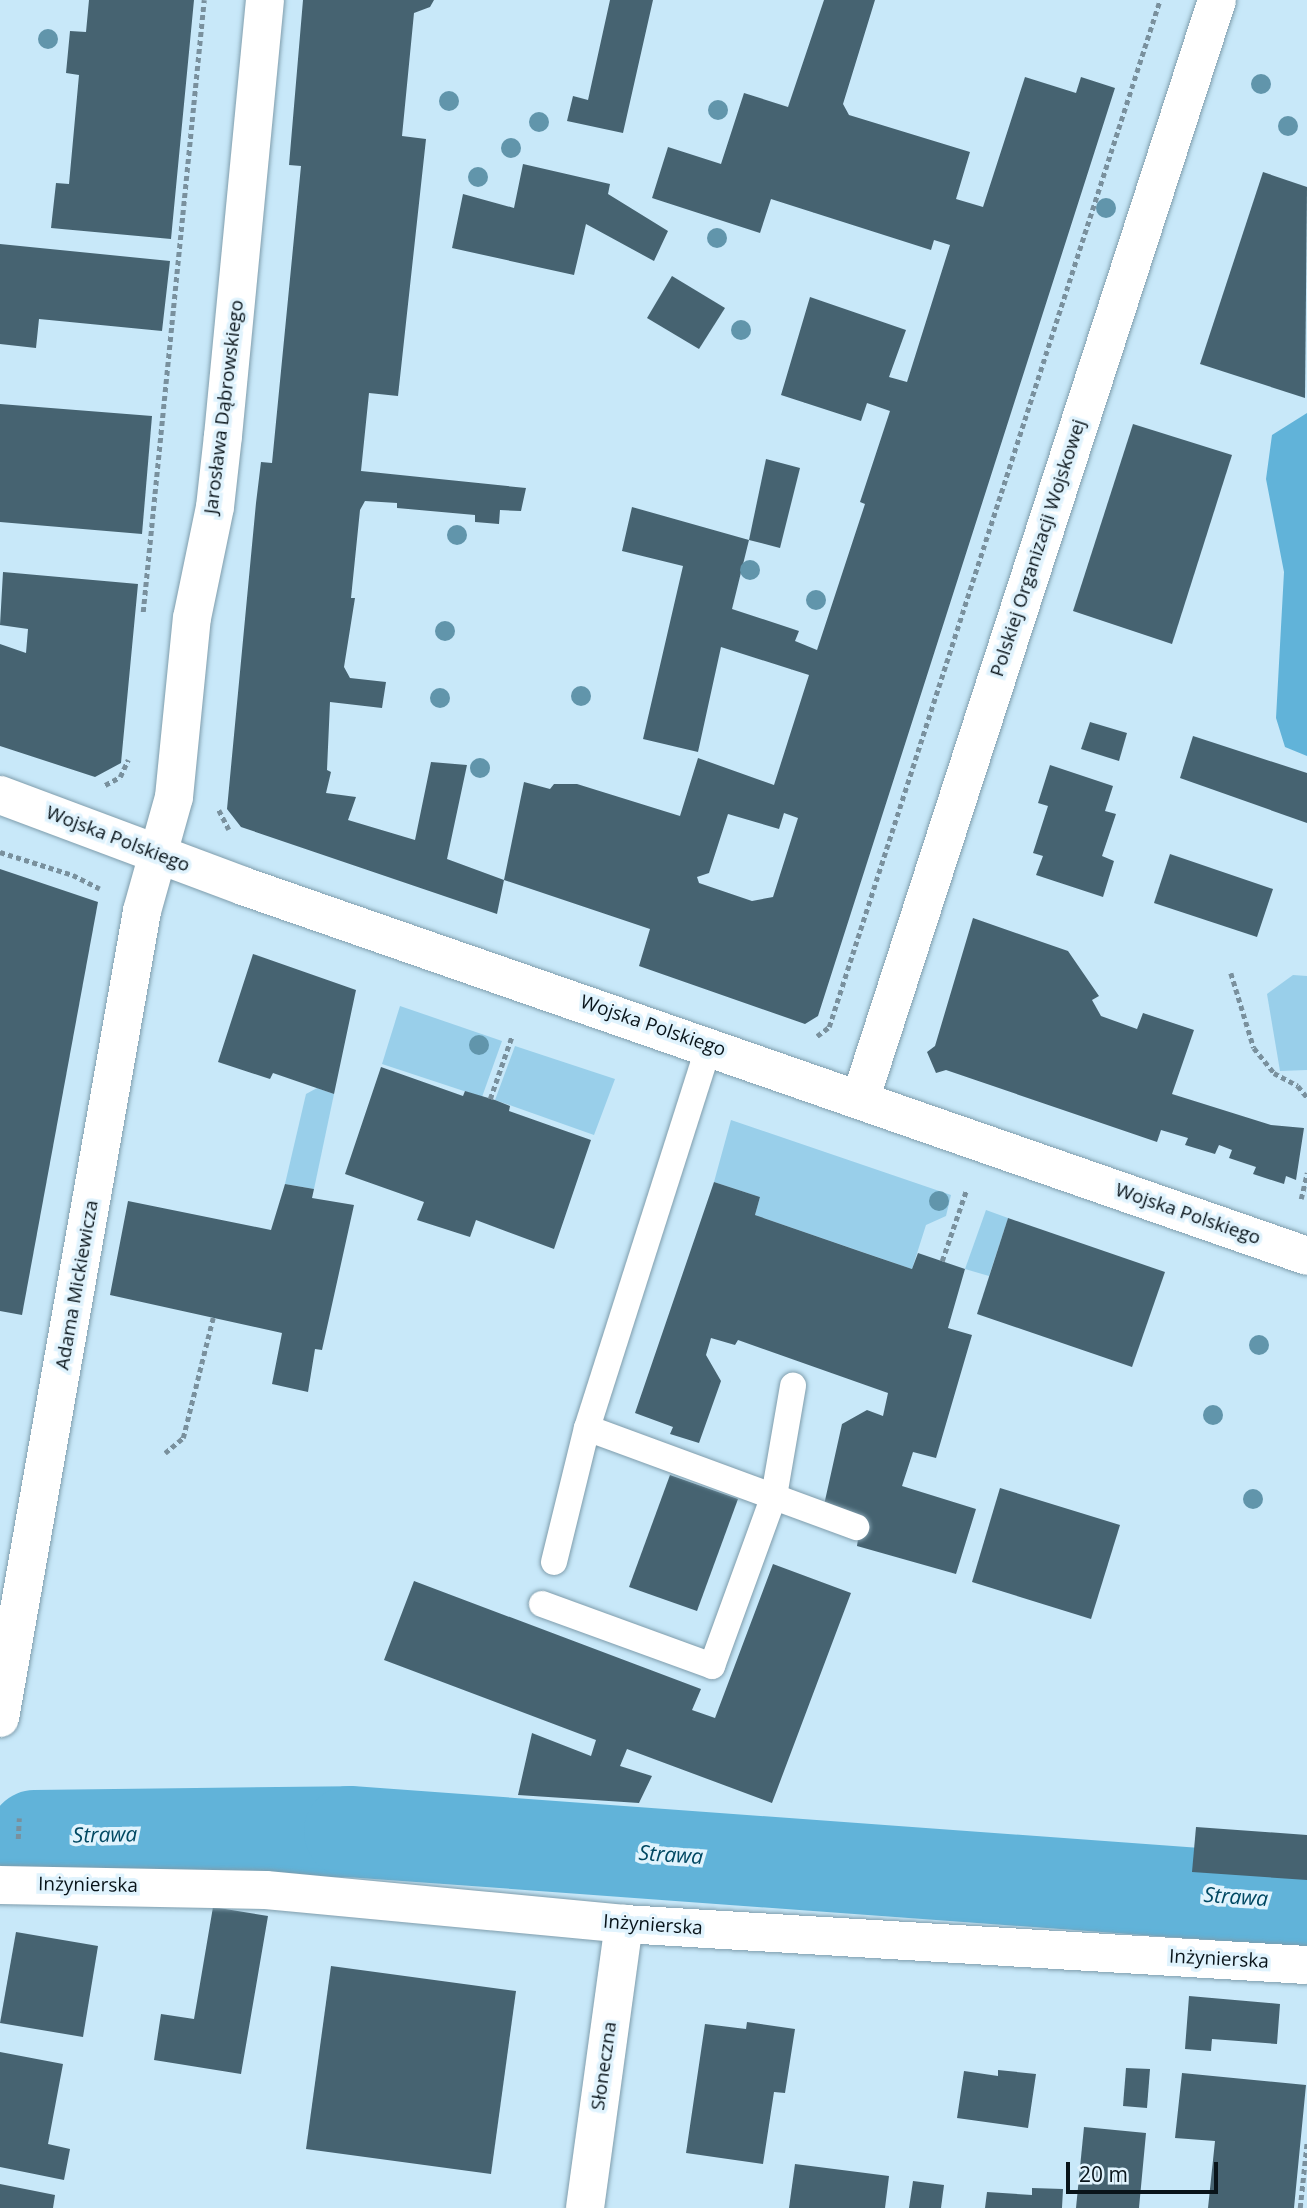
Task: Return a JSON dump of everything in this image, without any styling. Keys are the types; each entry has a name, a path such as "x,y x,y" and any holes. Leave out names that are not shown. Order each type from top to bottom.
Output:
{"street":[{"name":"Jarosława Dąbrowskiego","path":"158,853 174,797 192,618 215,507 265,0"},
{"name":"Polskiej Organizacji Wojskowej","path":"861,1097 1217,0"},
{"name":"Wojska Polskiego","path":"0,795 158,853 861,1097 1307,1256"},
{"name":"Adama Mickiewicza","path":"0,1718 142,911 158,853"},
{"name":"Inżynierska","path":"0,1885 266,1890 624,1924 1307,1965"},
{"name":"Słoneczna","path":"585,2208 624,1924"}],"lane":[{"path":"554,1562 587,1428 709,1045"},
{"path":"542,1604 712,1666 774,1496 793,1386"},
{"path":"587,1428 856,1527"}],"path":[{"path":"142,618 204,0"},
{"path":"811,1035 822,1035 830,1027 1160,0"},
{"path":"92,785 120,777 127,768 129,747"},
{"path":"218,806 233,835"},
{"path":"0,852 93,884 106,898"},
{"path":"1231,973 1254,1048 1273,1073 1298,1086 1307,1097"},
{"path":"490,1099 512,1036"},
{"path":"1301,1199 1307,1173"},
{"path":"942,1261 966,1191"},
{"path":"165,1453 183,1438 214,1318"},
{"path":"1300,2208 1307,2141"}],"shaded area":[{"path":"1307,413 1307,756 1285,747 1276,718 1284,572 1266,479 1272,435"},
{"path":"1293,975 1307,976 1307,1070 1280,1071 1267,994"},
{"path":"400,1006 502,1041 482,1097 382,1064"},
{"path":"515,1046 615,1079 594,1135 495,1100"},
{"path":"317,1088 334,1094 314,1189 285,1184 306,1094"},
{"path":"731,1120 951,1195 946,1216 926,1225 912,1269 755,1215 760,1197 714,1182"},
{"path":"986,1210 1008,1218 989,1276 965,1269"}],"building":[{"path":"89,0 194,0 171,239 51,228 56,183 69,184 79,75 66,73 70,31 86,32"},
{"path":"303,0 434,0 430,7 414,13 402,136 426,139 398,396 369,393 361,471 526,488 521,511 500,510 499,524 475,522 475,515 397,508 397,503 365,501 360,510 351,598 355,598 344,667 350,678 386,682 382,708 330,702 327,770 331,772 326,793 356,797 348,820 415,840 431,762 467,765 447,859 504,880 497,914 241,827 227,809 256,503 261,462 272,463 301,166 289,165"},
{"path":"610,0 653,0 623,133 567,121 573,96 588,100"},
{"path":"824,0 875,0 843,104 849,115 970,152 956,199 983,207 1025,77 1076,93 1081,77 1115,88 818,1016 805,1024 639,966 650,929 504,880 524,782 550,789 554,784 577,784 680,816 698,758 774,785 809,675 721,647 698,752 643,739 683,566 622,551 632,507 749,540 732,609 799,631 795,641 817,650 865,504 860,502 890,411 867,403 861,421 781,395 810,297 906,330 889,377 907,382 950,245 934,240 931,250 771,199 760,233 652,198 668,147 721,164 744,93 788,107","holes":["784,813 798,818 773,897 752,901 699,883 697,877 709,873 728,814 779,829"]},
{"path":"523,164 610,184 608,194 668,231 654,261 586,224 574,275 452,248 463,194 514,208"},
{"path":"1263,172 1307,187 1305,398 1200,364"},
{"path":"0,244 170,261 162,331 39,319 36,348 0,344"},
{"path":"672,276 725,308 699,349 647,318"},
{"path":"0,404 152,416 142,534 0,522"},
{"path":"1133,424 1232,455 1172,644 1073,611"},
{"path":"766,459 800,468 780,548 749,540"},
{"path":"3,572 138,584 121,763 95,777 0,746 0,644 26,653 28,629 0,625"},
{"path":"1090,722 1127,733 1119,761 1081,749"},
{"path":"1193,736 1307,773 1307,823 1180,778"},
{"path":"1050,765 1113,786 1105,811 1116,814 1102,856 1114,861 1103,897 1036,875 1043,856 1033,853 1048,806 1038,803"},
{"path":"1170,854 1273,889 1257,937 1154,903"},
{"path":"0,869 98,902 22,1315 0,1311"},
{"path":"973,918 1068,951 1099,996 1092,1000 1101,1016 1137,1029 1143,1013 1194,1030 1172,1094 1271,1125 1304,1128 1296,1180 1286,1176 1284,1184 1253,1174 1256,1167 1229,1158 1232,1150 1219,1145 1215,1154 1185,1145 1188,1138 1161,1130 1157,1142 946,1070 936,1073 927,1052 935,1046"},
{"path":"253,954 356,990 334,1094 273,1073 270,1079 218,1062"},
{"path":"381,1067 463,1096 465,1091 495,1100 510,1106 509,1111 591,1140 554,1249 476,1220 470,1237 417,1220 424,1202 345,1174"},
{"path":"714,1182 760,1197 755,1215 912,1269 918,1253 965,1269 948,1328 972,1335 936,1458 913,1452 902,1486 976,1509 956,1574 857,1546 861,1519 824,1505 842,1424 867,1410 883,1416 888,1393 738,1340 735,1345 711,1338 706,1355 721,1381 699,1443 670,1434 673,1427 635,1413"},
{"path":"285,1184 314,1189 312,1198 354,1205 322,1350 315,1349 308,1392 272,1384 282,1333 110,1295 128,1201 271,1230"},
{"path":"1008,1218 1165,1272 1132,1367 977,1314"},
{"path":"670,1475 738,1499 697,1611 629,1587"},
{"path":"1000,1488 1120,1525 1091,1619 972,1582"},
{"path":"773,1564 851,1593 772,1803 627,1749 620,1766 652,1776 639,1803 518,1795 532,1733 591,1756 596,1740 384,1660 414,1581 701,1689 692,1710 715,1718"},
{"path":"1196,1827 1307,1835 1307,1880 1192,1872"},
{"path":"213,1907 268,1916 241,2074 154,2060 161,2014 194,2019"},
{"path":"16,1932 98,1946 83,2037 0,2023"},
{"path":"331,1966 516,1991 491,2174 306,2149"},
{"path":"1189,1996 1280,2004 1277,2044 1212,2039 1211,2051 1185,2049"},
{"path":"747,2022 795,2029 785,2093 774,2092 763,2164 686,2153 705,2024 746,2029"},
{"path":"0,2052 63,2064 48,2144 70,2149 64,2180 0,2167"},
{"path":"1126,2068 1150,2069 1147,2108 1123,2106"},
{"path":"998,2070 1036,2074 1028,2128 957,2118 964,2071 998,2076"},
{"path":"1182,2073 1306,2085 1294,2208 1208,2208 1215,2141 1175,2138"},
{"path":"1084,2127 1146,2133 1139,2208 1076,2208"},
{"path":"795,2164 889,2176 885,2208 789,2208"},
{"path":"913,2181 944,2185 941,2208 909,2208"},
{"path":"0,2184 55,2195 53,2208 0,2208"},
{"path":"1032,2188 1063,2189 1062,2208 985,2208 987,2192 1032,2195"}],"waterway":[{"name":"Strawa","path":"34,1835 349,1831 1307,1901"}]}
